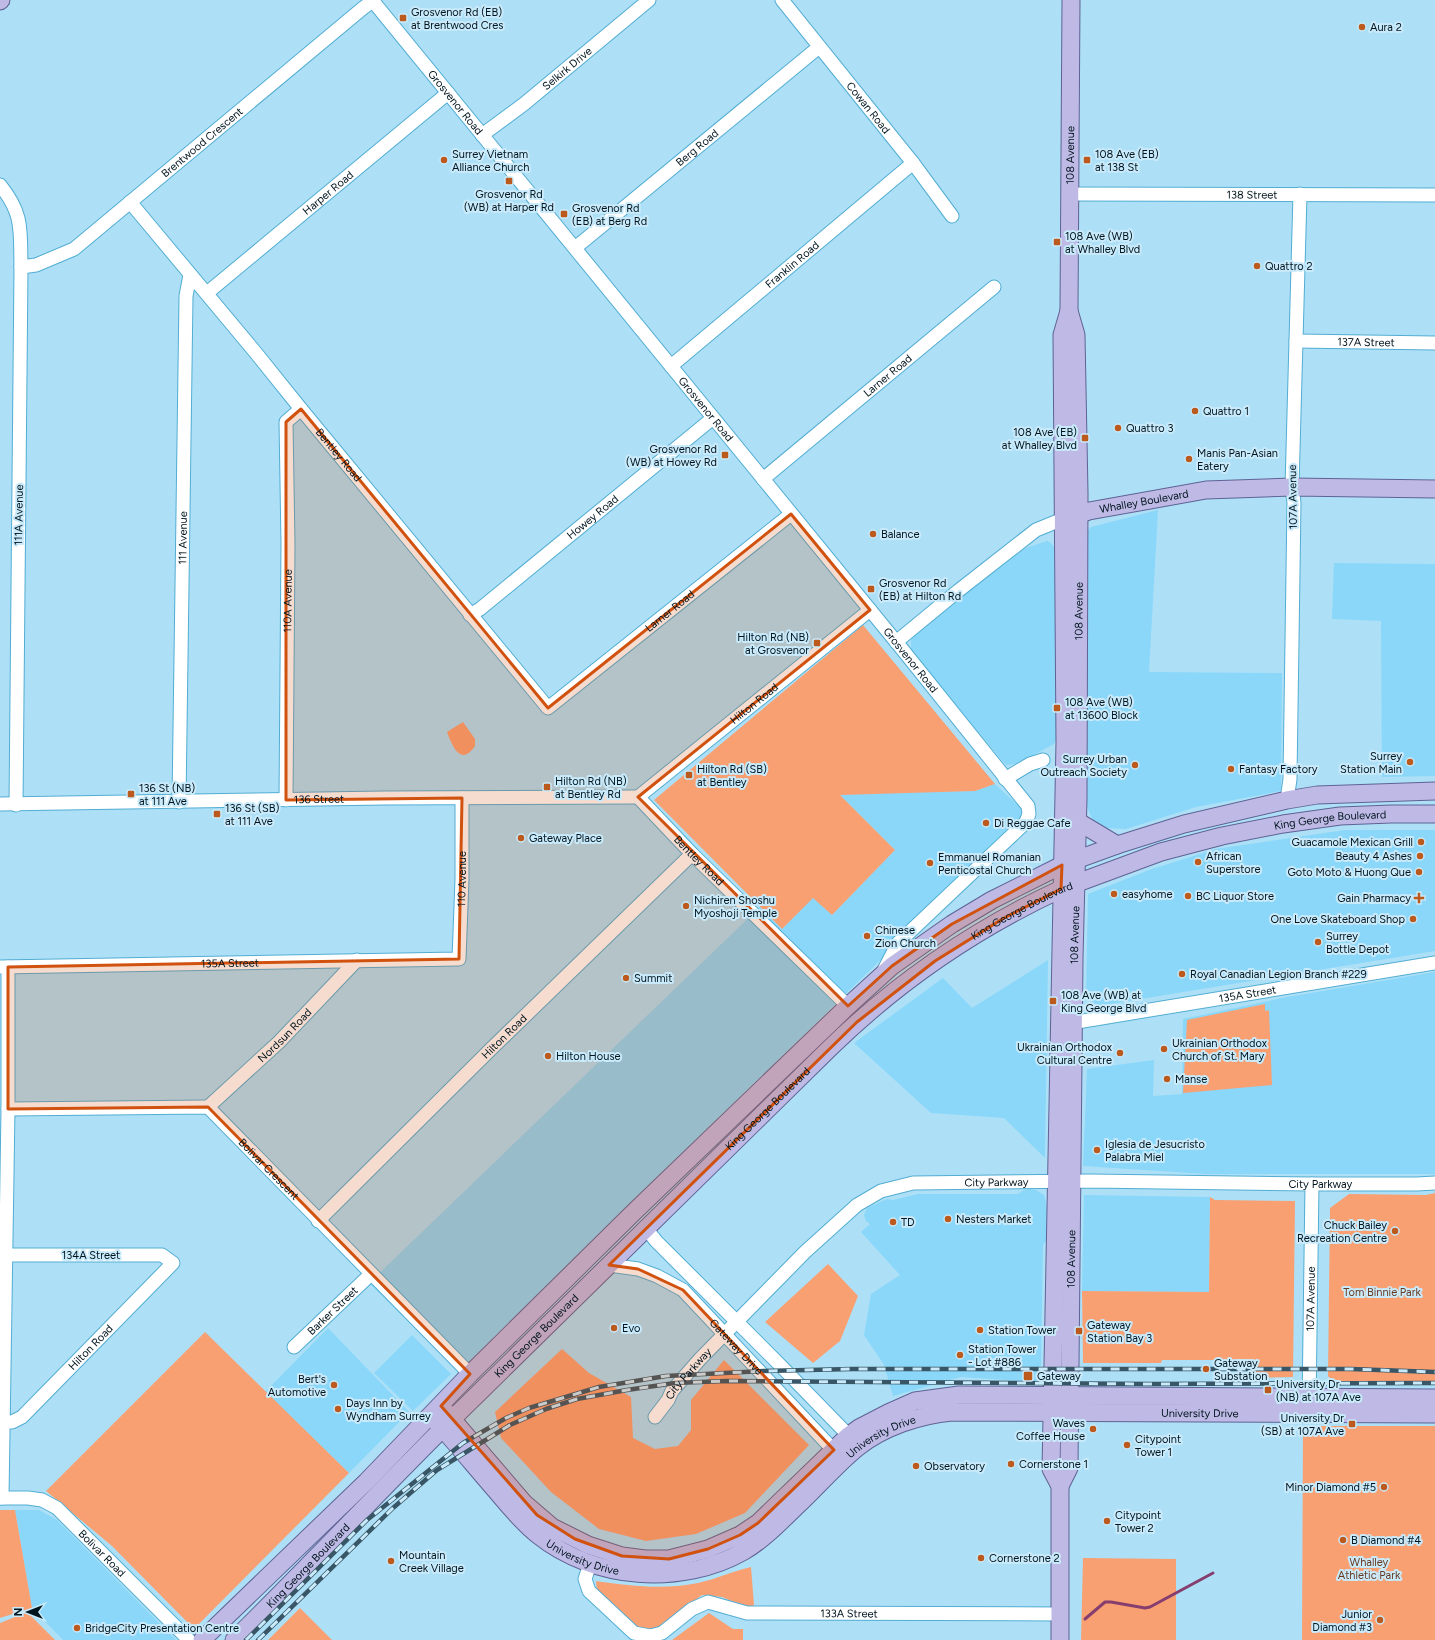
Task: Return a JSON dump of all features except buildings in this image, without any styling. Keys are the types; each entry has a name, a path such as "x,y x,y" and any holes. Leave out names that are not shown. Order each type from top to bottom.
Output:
{"main road":[{"name":"108 Avenue","path":"1069,862 1078,821 1071,517 1062,335 1069,311 1071,0"},
{"name":"Whalley Boulevard","path":"1071,517 1206,490 1292,487 1435,489"},
{"name":"108 Avenue","path":"1060,1640 1060,1486 1052,1469 1061,1404 1069,862 1065,742 1071,517"},
{"name":"King George Boulevard","path":"202,1640 366,1481 436,1411 470,1374 634,1212 848,1006 892,966 958,920 992,900 1069,862 1117,845 1209,818 1287,800 1317,795 1435,791"},
{"name":"King George Boulevard","path":"234,1640 448,1424 609,1265 645,1227 857,1022 935,961 1004,918 1068,886 1161,852 1222,836 1340,816 1435,814"},
{"path":"1078,821 1117,845"},
{"name":"University Drive","path":"448,1424 515,1513 551,1544 590,1564 619,1571 660,1574 693,1570 725,1560 758,1541 774,1528 853,1441 888,1413 915,1401 959,1395 1061,1404 1309,1406 1435,1414"},
{"name":"University Drive","path":"1309,1406 1435,1398"},
{"name":"University Drive","path":"436,1411 524,1503 552,1527 602,1551 622,1556 645,1559 670,1559 725,1542 740,1535 758,1523 839,1455"}],"street":[{"name":"Grosvenor Road","path":"373,0 1028,806 1029,814 1026,822"},
{"name":"Brentwood Crescent","path":"21,267 36,265 74,249 373,0"},
{"name":"Selkirk Drive","path":"482,135 524,104 649,0"},
{"name":"Cowan Road","path":"782,0 912,162 952,216"},
{"name":"Berg Road","path":"575,248 819,47"},
{"name":"Harper Road","path":"207,293 448,93"},
{"name":"Franklin Road","path":"671,366 912,162"},
{"name":"111A Avenue","path":"0,185 16,208 20,226 21,267 16,804"},
{"name":"138 Street","path":"1070,194 1300,194 1435,196"},
{"name":"107A Avenue","path":"1287,800 1290,779 1294,504 1292,487 1300,194"},
{"name":"Bentley Road","path":"130,202 190,275 207,293 470,615 548,708"},
{"name":"111 Avenue","path":"179,802 186,296 190,275"},
{"name":"Larner Road","path":"763,479 994,287"},
{"name":"137A Street","path":"1296,341 1435,343"},
{"name":"110A Avenue","path":"286,800 288,544 286,422 301,409"},
{"name":"Howey Road","path":"470,615 486,604 713,418"},
{"name":"Larner Road","path":"548,708 792,514"},
{"name":"Whalley Boulevard","path":"896,642 1036,530 1071,517"},
{"name":"Hilton Road","path":"638,797 870,610"},
{"path":"1005,779 1030,764 1043,760"},
{"name":"136 Street","path":"0,804 385,798 582,796 638,797"},
{"name":"Bentley Road","path":"638,797 692,854 848,1006"},
{"name":"110 Avenue","path":"459,959 462,879 462,798"},
{"name":"King George Boulevard","path":"880,978 898,943 1026,822"},
{"name":"Hilton Road","path":"318,1221 492,1048 692,854"},
{"name":"135A Street","path":"4,967 459,959"},
{"name":"Nordsun Road","path":"208,1107 279,1042 358,960"},
{"name":"135A Street","path":"1067,1024 1435,963"},
{"path":"1,1498 7,1255 8,1109 4,967"},
{"path":"8,1109 208,1107"},
{"name":"Bolivar Crescent","path":"208,1107 318,1221 470,1374"},
{"name":"City Parkway","path":"655,1417 668,1400 672,1390 736,1322 821,1236 857,1205 881,1191 913,1183 1187,1181 1202,1183 1417,1184 1435,1182"},
{"name":"107A Avenue","path":"1309,1406 1312,1184"},
{"name":"Gateway Drive","path":"645,1227 656,1241 780,1365 853,1441"},
{"name":"134A Street","path":"7,1255 162,1255 173,1263"},
{"name":"Hilton Road","path":"3,1422 12,1422 22,1417 173,1263"},
{"name":"Gateway Drive","path":"609,1265 638,1269 657,1276 683,1290 839,1455"},
{"name":"Barker Street","path":"294,1347 371,1274"},
{"name":"Bolivar Road","path":"1,1498 28,1498 42,1500 57,1508 188,1640"},
{"name":"133A Street","path":"590,1564 585,1580 589,1591 634,1633 650,1636 662,1633 692,1609 708,1602 747,1613 1060,1614"}],"highlighted area":[{"path":"301,409 548,708 791,514 870,610 638,797 848,1006 892,966 952,924 1062,865 1061,889 1004,918 935,961 857,1022 609,1265 638,1269 683,1290 834,1450 758,1523 740,1535 708,1549 669,1559 622,1556 575,1539 537,1515 441,1406 470,1374 208,1107 8,1109 8,967 459,959 462,798 286,800 286,422"}],"shaded area":[{"path":"1158,510 1149,672 1282,673 1281,791 1196,807 1126,829 1104,828 1092,819 1087,806 1085,537 1087,531 1091,527"},
{"path":"1047,541 1054,547 1059,735 1054,744 1017,764 1006,765 911,652 911,640 921,628 1009,559 1026,548"},
{"path":"1334,563 1435,564 1435,776 1382,777 1381,621 1332,619"},
{"path":"995,784 1022,809 1023,821 459,1371 369,1283 760,907 782,929 813,897 832,915 895,850 839,794 975,791"},
{"path":"1345,830 1435,830 1435,951 1098,1006 1086,997 1088,894 1149,870 1216,849"},
{"path":"1048,960 1045,1158 1004,1118 931,1113 854,1043 943,978 972,1008"},
{"path":"1435,972 1435,1174 1205,1174 1083,1166 1087,1069 1154,1060 1153,1096 1182,1094 1183,1019 1287,997"},
{"path":"1024,1190 1036,1190 1044,1195 1047,1206 1047,1239 1043,1245 1041,1364 1036,1382 961,1377 893,1396 884,1365 864,1335 871,1294 900,1275 861,1232 870,1224 866,1221 864,1215 867,1208 887,1199 893,1200 918,1194 1018,1194"},
{"path":"1084,1195 1210,1197 1209,1292 1082,1291"},
{"path":"328,1328 409,1412 349,1473 265,1392"},
{"path":"412,1335 451,1374 413,1411 374,1373"},
{"path":"15,1510 39,1510 57,1520 176,1640 63,1640 32,1608"}],"green space":[{"path":"863,625 995,784 975,791 840,795 895,850 832,915 813,898 782,929 654,800"},
{"path":"463,722 475,739 475,746 465,755 461,754 454,748 447,732"},
{"path":"1265,1004 1265,1011 1269,1010 1272,1085 1183,1093 1187,1020"},
{"name":"Tom Binnie Park","path":"1435,1193 1435,1385 1335,1384 1328,1376 1330,1208 1349,1194 1426,1195"},
{"path":"1210,1197 1215,1200 1295,1201 1293,1377 1250,1378 1250,1360 1162,1360 1161,1363 1083,1363 1082,1291 1209,1292"},
{"path":"828,1264 858,1296 840,1341 813,1363 765,1322"},
{"path":"205,1332 349,1473 194,1629 112,1546 46,1491"},
{"path":"562,1349 589,1373 631,1397 633,1438 655,1449 678,1446 691,1430 691,1400 724,1360 809,1445 745,1513 696,1534 646,1541 599,1529 551,1492 501,1438 495,1412"},
{"name":"Whalley Athletic Park","path":"1303,1426 1435,1426 1435,1640 1302,1640"},
{"path":"0,1510 15,1510 32,1608 0,1618"},
{"path":"1083,1558 1176,1559 1176,1640 1081,1640"},
{"path":"751,1567 754,1605 751,1609 722,1597 702,1595 654,1631 636,1629 597,1591 596,1581 635,1586 659,1587 685,1585 698,1583"},
{"path":"300,1608 332,1640 268,1640"},
{"path":"27,1612 55,1640 0,1640 0,1623"},
{"path":"709,1613 733,1629 743,1629 743,1640 672,1640"}],"waterway":[{"path":"1085,1619 1105,1602 1145,1608 1150,1607 1213,1573"}],"railway":[{"path":"246,1640 367,1520 463,1443 506,1418 529,1408 599,1387 666,1376 764,1371 852,1369 1351,1369 1435,1372"},
{"path":"258,1640 393,1508 437,1470 510,1425 546,1409 577,1399 675,1383 726,1381 1150,1384 1435,1383"}],"place":[{"name":"Grosvenor Rd (EB) at Brentwood Cres","path":"403,18"},
{"name":"Aura 2","path":"1362,27"},
{"name":"Surrey Vietnam Alliance Church","path":"444,160"},
{"name":"108 Ave (EB) at 138 St","path":"1087,160"},
{"name":"Grosvenor Rd (WB) at Harper Rd","path":"509,181"},
{"name":"Grosvenor Rd (EB) at Berg Rd","path":"564,214"},
{"name":"108 Ave (WB) at Whalley Blvd","path":"1057,242"},
{"name":"Quattro 2","path":"1257,266"},
{"name":"Quattro 1","path":"1195,411"},
{"name":"Quattro 3","path":"1118,428"},
{"name":"108 Ave (EB) at Whalley Blvd","path":"1085,438"},
{"name":"Grosvenor Rd (WB) at Howey Rd","path":"725,455"},
{"name":"Manis Pan-Asian Eatery","path":"1189,459"},
{"name":"Balance","path":"873,534"},
{"name":"Grosvenor Rd (EB) at Hilton Rd","path":"871,589"},
{"name":"Hilton Rd (NB) at Grosvenor","path":"817,643"},
{"name":"108 Ave (WB) at 13600 Block","path":"1057,708"},
{"name":"Surrey Station Main","path":"1410,762"},
{"name":"Surrey Urban Outreach Society","path":"1135,765"},
{"name":"Fantasy Factory","path":"1231,769"},
{"name":"Hilton Rd (SB) at Bentley","path":"689,775"},
{"name":"Hilton Rd (NB) at Bentley Rd","path":"547,787"},
{"name":"136 St (NB) at 111 Ave","path":"131,794"},
{"name":"136 St (SB) at 111 Ave","path":"217,814"},
{"name":"Di Reggae Cafe","path":"986,823"},
{"name":"Gateway Place","path":"521,838"},
{"name":"Guacamole Mexican Grill","path":"1421,842"},
{"name":"Beauty 4 Ashes","path":"1420,856"},
{"name":"African Superstore","path":"1198,862"},
{"name":"Emmanuel Romanian Penticostal Church","path":"930,863"},
{"name":"Goto Moto & Huong Que","path":"1419,872"},
{"name":"easyhome","path":"1114,894"},
{"name":"BC Liquor Store","path":"1188,896"},
{"name":"Gain Pharmacy","path":"1419,898"},
{"name":"Nichiren Shoshu Myoshoji Temple","path":"686,906"},
{"name":"One Love Skateboard Shop","path":"1413,919"},
{"name":"Chinese Zion Church","path":"867,936"},
{"name":"Surrey Bottle Depot","path":"1318,942"},
{"name":"Royal Canadian Legion Branch #229","path":"1182,974"},
{"name":"Summit","path":"626,978"},
{"name":"108 Ave (WB) at King George Blvd","path":"1053,1001"},
{"name":"Ukrainian Orthodox Church of St. Mary","path":"1164,1049"},
{"name":"Ukrainian Orthodox Cultural Centre","path":"1120,1053"},
{"name":"Hilton House","path":"548,1056"},
{"name":"Manse","path":"1167,1079"},
{"name":"Iglesia de Jesucristo Palabra Miel","path":"1097,1150"},
{"name":"Nesters Market","path":"948,1219"},
{"name":"TD","path":"893,1222"},
{"name":"Chuck Bailey Recreation Centre","path":"1395,1231"},
{"name":"Evo","path":"614,1328"},
{"name":"Station Tower","path":"980,1330"},
{"name":"Gateway Station Bay 3","path":"1079,1331"},
{"name":"Station Tower - Lot #886","path":"960,1355"},
{"name":"Gateway Substation","path":"1206,1369"},
{"name":"Gateway","path":"1028,1376"},
{"name":"Bert's Automotive","path":"334,1385"},
{"name":"University Dr (NB) at 107A Ave","path":"1268,1390"},
{"name":"Days Inn by Wyndham Surrey","path":"338,1409"},
{"name":"University Dr (SB) at 107A Ave","path":"1352,1424"},
{"name":"Waves Coffee House","path":"1093,1429"},
{"name":"Citypoint Tower 1","path":"1127,1445"},
{"name":"Cornerstone 1","path":"1011,1464"},
{"name":"Observatory","path":"916,1466"},
{"name":"Minor Diamond #5","path":"1384,1487"},
{"name":"Citypoint Tower 2","path":"1107,1521"},
{"name":"B Diamond #4","path":"1343,1540"},
{"name":"Cornerstone 2","path":"981,1558"},
{"name":"Mountain Creek Village","path":"391,1561"},
{"name":"Junior Diamond #3","path":"1380,1620"},
{"name":"BridgeCity Presentation Centre","path":"77,1628"}]}
